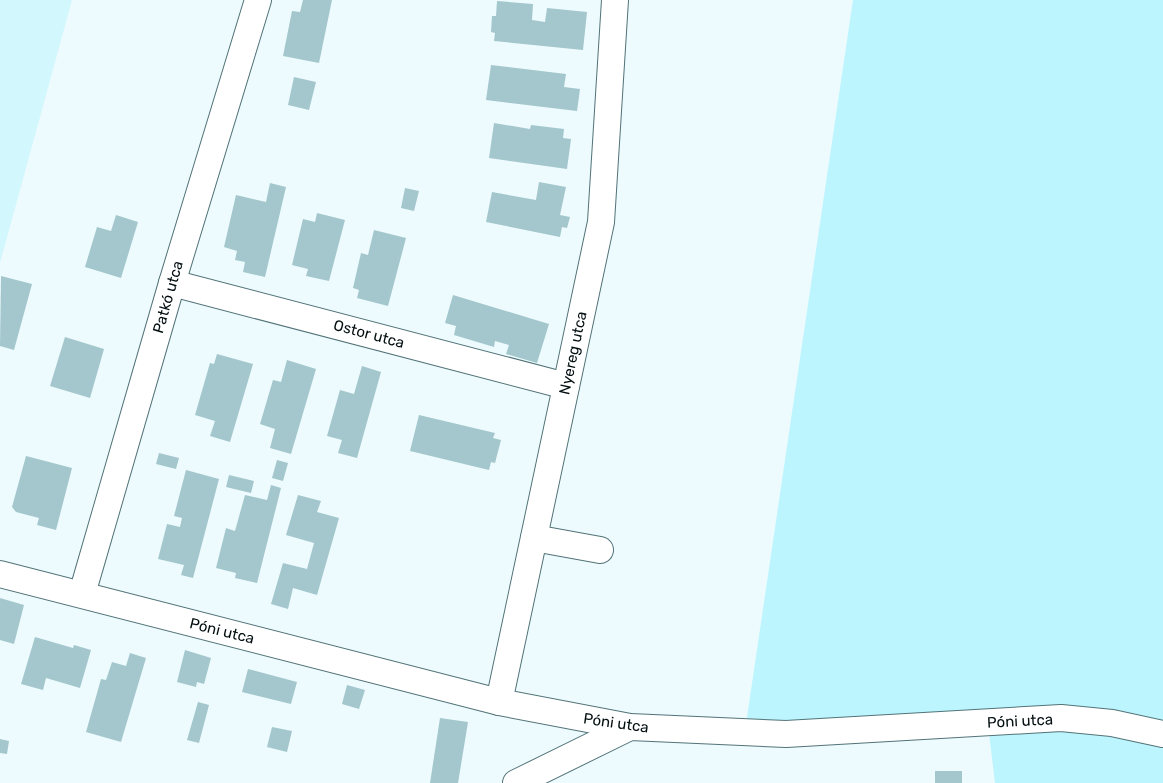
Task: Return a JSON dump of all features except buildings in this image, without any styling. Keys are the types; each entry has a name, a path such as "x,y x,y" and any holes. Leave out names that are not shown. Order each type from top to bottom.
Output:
{"street":[{"name":"Patkó utca","path":"82,594 172,283 258,0"},
{"name":"Nyereg utca","path":"499,702 601,222 615,0"},
{"name":"Ostor utca","path":"172,283 566,386"},
{"path":"534,538 600,550"},
{"name":"Póni utca","path":"0,574 499,702 630,727 786,734 1061,718 1112,723 1163,734"},
{"path":"516,783 630,727"}],"shaded area":[{"path":"0,0 72,0 0,263"},
{"path":"853,0 1163,0 1163,783 995,783 988,725 746,724"}]}
